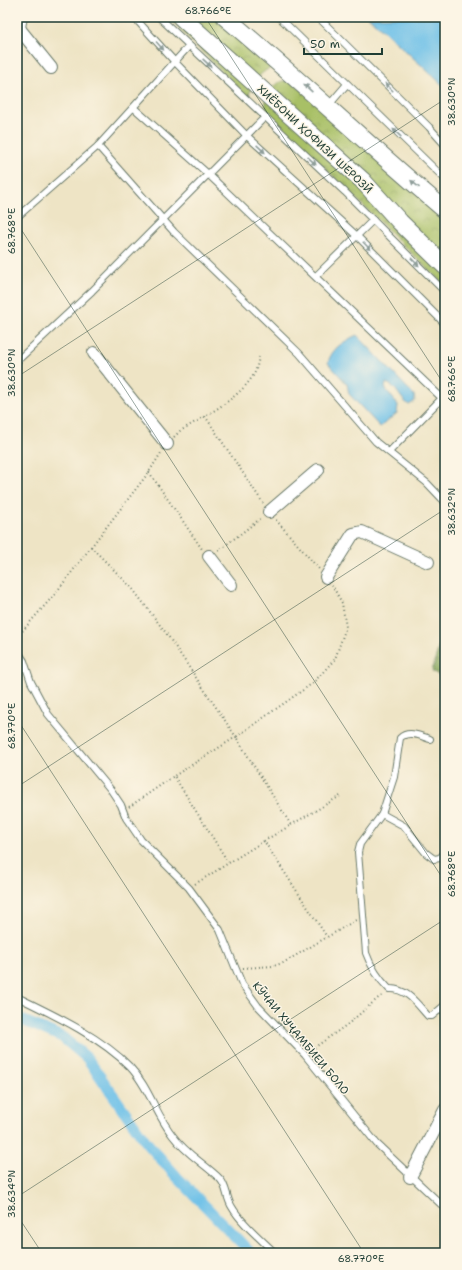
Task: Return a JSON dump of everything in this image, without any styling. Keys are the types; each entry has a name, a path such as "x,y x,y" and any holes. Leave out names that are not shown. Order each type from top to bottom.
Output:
{"main road":[{"name":"ХИЁБОНИ ҲОФИЗИ ШЕРОЗӢ","path":"181,17 362,180 400,222 445,266"},
{"path":"225,17 294,75 380,155 445,210"}],"street":[{"path":"21,17 21,31 51,68"},
{"path":"94,352 167,444"},
{"path":"269,512 318,470"},
{"path":"326,577 353,534 357,532 362,532 428,562"},
{"path":"209,556 231,585"},
{"path":"410,1177 445,1110"}],"lane":[{"path":"134,17 175,62 247,136 357,236 445,324"},
{"path":"158,17 373,220 445,292"},
{"path":"279,17 287,20 347,84 445,179"},
{"path":"318,17 429,127 445,145"},
{"path":"17,217 98,146 190,46"},
{"path":"328,106 347,84"},
{"path":"134,108 208,174 444,398 389,452"},
{"path":"17,361 92,291 265,117"},
{"path":"98,146 174,232 279,332 376,442 427,483 445,502"},
{"path":"316,276 373,220"},
{"name":"КӮЧАИ ХУҶАМБИЕИ БОЛО","path":"17,650 24,661 31,682 48,714 111,790 129,824 141,840 189,888 220,930 242,984 258,1006 305,1055 377,1144 410,1177 445,1208"},
{"path":"430,739 409,733 404,734 400,738 394,777 382,814 360,844 358,852 366,953 378,978 389,989 402,991 409,995 428,1016 436,1014 445,1005"},
{"path":"382,814 404,826 426,853 434,859 440,858 445,852"},
{"path":"17,997 94,1039 129,1067 144,1086 172,1136 184,1150 221,1180 228,1199 238,1215 275,1253"}],"path":[{"path":"123,811 174,776 236,737 313,683 335,659 346,627 342,603 326,577 269,512 205,416"},
{"path":"149,472 205,554 209,556 269,512"},
{"path":"17,638 55,594 91,547 132,588 166,633 236,737 291,825"},
{"path":"174,776 228,862"},
{"path":"189,888 228,862 342,796"},
{"path":"264,842 327,936"},
{"path":"236,968 273,966 283,963 363,916"},
{"path":"305,1055 348,1024 389,989"}],"green space":[{"path":"168,17 216,17 272,67 259,76 251,88 248,98"},
{"path":"282,81 292,81 445,218 445,286 266,110 268,92"},
{"path":"445,624 445,679 432,671"}],"water":[{"path":"368,17 445,17 445,87 373,21"},
{"path":"357,335 414,395 415,401 409,405 393,387 386,383 385,388 398,405 397,413 380,427 349,394 347,384 328,363 332,354 339,346"}],"waterway":[{"path":"17,1018 62,1037 87,1058 147,1143 177,1177 251,1253"}]}
